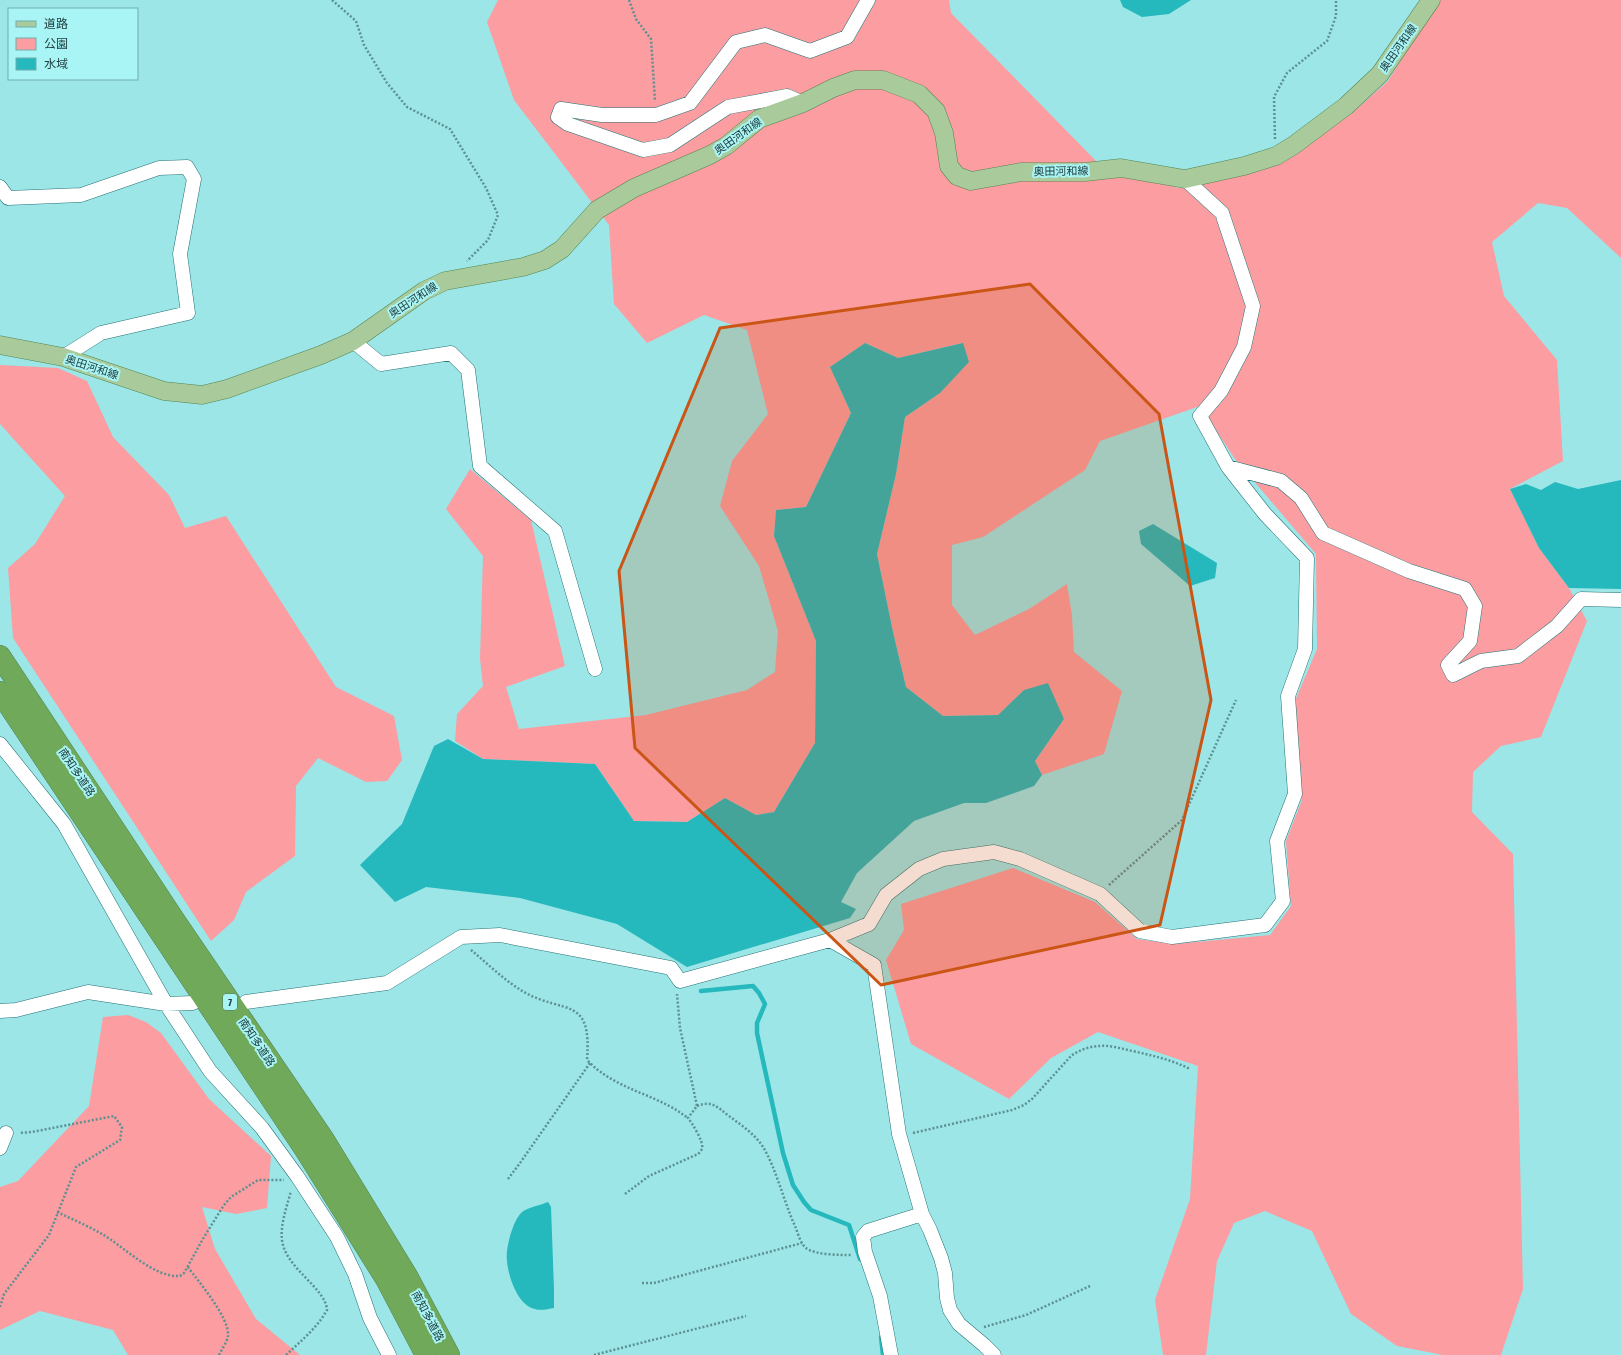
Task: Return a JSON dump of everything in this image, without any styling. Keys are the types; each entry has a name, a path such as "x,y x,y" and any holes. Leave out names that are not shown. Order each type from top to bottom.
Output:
{"highway":[{"name":"南知多道路","path":"0,656 324,1140 407,1276 449,1355"},
{"name":"南知多道路","path":"0,692 306,1151 386,1279 426,1355"}],"main road":[{"name":"奥田河和線","path":"0,345 63,357 164,391 202,395 227,389 321,355 353,341 424,291 445,281 523,267 545,260 562,249 598,210 634,188 710,155 726,146 759,120 803,103 833,88 855,80 883,80 919,94 936,111 944,133 949,166 957,176 971,181 1021,172 1085,172 1121,168 1185,179 1244,166 1276,156 1294,145 1346,106 1380,74 1431,0"}],"street":[{"path":"803,103 787,96 728,107 670,145 643,150 568,124 558,117 561,109 602,115 656,115 690,103 736,42 765,35 810,51 847,37 868,0"},
{"path":"0,187 8,198 81,195 159,168 173,167 187,167 194,179 180,254 188,312 101,333 63,357"},
{"path":"246,1002 387,982 461,937 500,935 671,968 680,980 830,940 869,924 886,895 919,869 943,859 994,852 1020,859 1100,894 1140,931 1172,937 1265,925 1283,901 1277,841 1294,794 1288,696 1305,649 1307,558 1265,514 1228,466 1200,416 1221,391 1244,347 1253,306 1222,213 1185,179"},
{"path":"353,341 381,364 451,352 468,370 480,466 555,531 595,669"},
{"path":"1228,466 1281,481 1301,498 1324,533 1410,571 1465,589 1475,606 1470,641 1448,665 1453,675 1481,661 1518,656 1557,626 1581,599 1621,600"},
{"path":"0,744 64,824 166,1004 210,1071 262,1128 295,1178 337,1236 355,1274 370,1318 389,1355"},
{"path":"830,940 874,965 900,1136 922,1214 941,1258 945,1273 947,1298 950,1310 959,1324 994,1355"},
{"path":"0,1011 16,1010 88,992 166,1004 193,1003"},
{"path":"0,1148 6,1133"},
{"path":"891,1355 880,1296 862,1240 865,1233 922,1214"}],"path":[{"path":"332,0 356,20 364,45 387,83 406,107 450,129 486,188 498,215 488,240 445,281"},
{"path":"629,0 636,20 651,39 656,115"},
{"path":"1276,156 1274,97 1287,74 1327,40 1336,16 1336,0"},
{"path":"1100,894 1182,820 1236,700"},
{"path":"461,937 468,947 516,987 538,998 575,1010 584,1023 587,1031 587,1060 605,1076 627,1088 671,1107 688,1118 701,1141 703,1146 702,1150 698,1154 648,1176 625,1194"},
{"path":"680,980 677,989 677,1014 697,1106"},
{"path":"900,1136 1012,1110 1024,1105 1032,1099 1071,1056 1076,1052 1088,1048 1100,1046 1114,1047 1162,1058 1190,1069"},
{"path":"508,1179 590,1063"},
{"path":"688,1118 697,1106 709,1103 720,1109 759,1141 770,1160 786,1206 802,1243 806,1248 827,1254 855,1255 865,1252"},
{"path":"0,1307 4,1294 48,1235 76,1168 120,1140 122,1127 114,1116 32,1132 6,1133"},
{"path":"57,1212 103,1235 140,1261 169,1275 180,1276 188,1267 204,1236 224,1205 232,1197 258,1180 295,1178 282,1231 283,1247 288,1257 324,1299 326,1310 322,1319 286,1355"},
{"path":"642,1283 654,1283 802,1243"},
{"path":"188,1267 218,1308 228,1331 228,1337 218,1355"},
{"path":"980,1328 992,1326 1026,1315 1090,1286"},
{"path":"594,1355 746,1316"}],"highlighted area":[{"path":"1030,284 1159,414 1211,700 1160,925 881,985 635,748 619,571 720,328"}],"green space":[{"path":"498,0 949,0 951,13 1098,163 1178,188 1249,174 1280,164 1351,114 1388,81 1439,0 1621,0 1621,258 1567,208 1538,203 1492,242 1504,296 1557,360 1563,461 1510,489 1539,548 1569,588 1587,621 1541,737 1501,746 1473,772 1472,812 1513,854 1523,1289 1501,1355 1443,1355 1397,1346 1351,1314 1312,1231 1265,1211 1234,1223 1217,1261 1206,1355 1163,1355 1155,1300 1190,1199 1198,1066 1098,1032 1051,1058 1009,1099 911,1044 886,960 904,930 901,904 1013,868 1095,902 1137,939 1175,944 1270,935 1291,906 1286,841 1302,800 1295,701 1317,649 1316,554 1235,459 1200,406 1100,441 1085,470 983,537 952,545 952,605 975,635 1029,609 1067,584 1072,615 1074,652 1122,691 1104,754 1042,775 1035,761 1064,719 1024,690 998,715 943,716 906,687 877,554 896,474 905,417 940,393 962,343 898,358 865,343 830,367 851,413 806,507 776,510 774,536 816,641 815,743 774,812 756,815 725,798 687,822 634,821 595,764 483,759 455,741 457,714 483,686 480,659 483,556 446,509 470,469 531,520 565,666 506,687 519,729 646,715 747,690 775,672 778,631 759,566 720,506 732,461 768,414 747,330 704,315 647,343 614,304 609,225 514,100 487,22"},
{"path":"0,365 58,368 87,381 113,437 169,495 185,528 226,516 336,687 394,716 402,760 387,781 366,782 318,758 296,786 295,856 246,892 234,920 211,941 13,638 8,568 35,544 65,496 0,424"},
{"path":"128,1015 146,1022 161,1033 209,1099 271,1156 267,1208 236,1214 202,1207 215,1249 256,1319 300,1355 128,1355 113,1330 40,1311 0,1330 0,1187 18,1181 89,1106 103,1017"}],"water":[{"path":"1120,0 1191,0 1169,14 1142,17 1123,7"},
{"path":"865,343 898,358 963,343 969,362 940,393 905,417 896,474 877,554 906,687 943,716 998,715 1024,690 1048,683 1064,719 1035,761 1042,775 1034,786 986,803 964,803 914,821 857,873 841,902 856,909 850,918 687,967 617,924 520,898 426,887 395,902 360,865 402,824 434,746 448,739 483,759 595,764 634,821 687,822 725,798 756,815 774,812 815,743 816,641 774,536 776,510 806,507 851,413 830,367"},
{"path":"1621,480 1621,589 1569,588 1539,548 1510,489 1526,484 1541,490 1555,482 1578,489"},
{"path":"1153,524 1217,563 1215,578 1190,586 1141,544 1139,531"},
{"path":"548,1202 551,1207 554,1308 539,1310 529,1307 515,1290 509,1274 507,1249 510,1235 522,1212 531,1207"}],"waterway":[{"path":"701,991 753,986 759,993 765,1004 757,1023 757,1033 783,1153 793,1185 811,1210 849,1225 860,1259"},
{"path":"881,1337 883,1355"}]}
